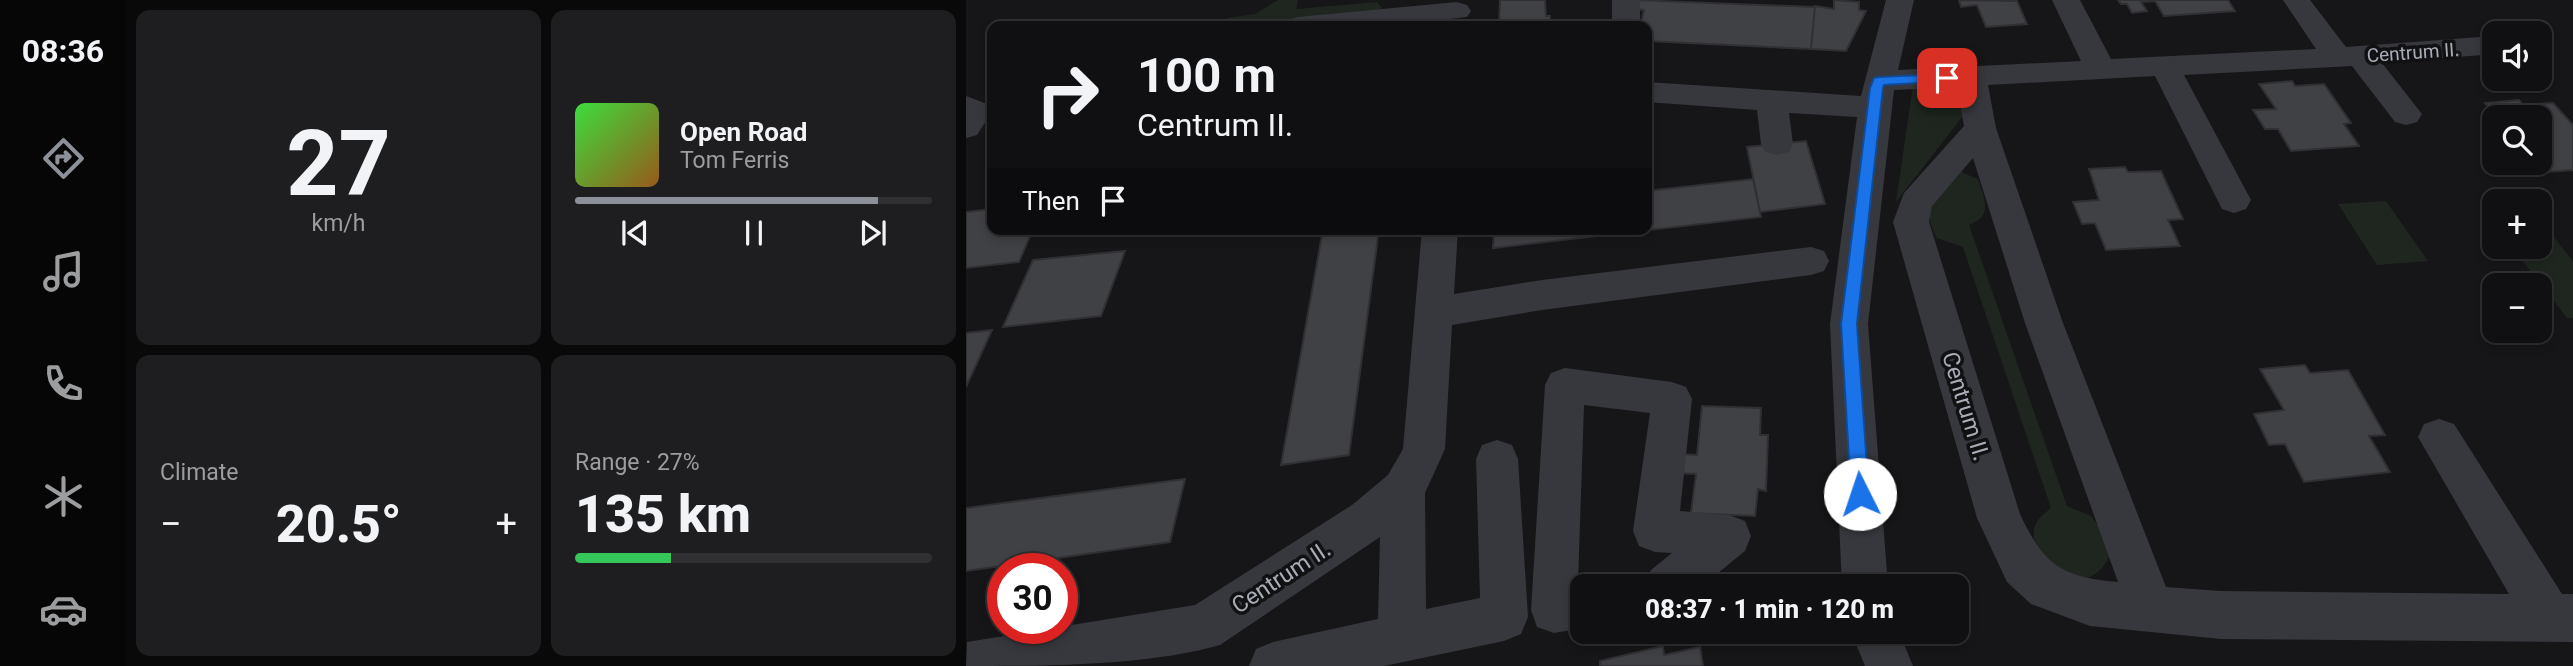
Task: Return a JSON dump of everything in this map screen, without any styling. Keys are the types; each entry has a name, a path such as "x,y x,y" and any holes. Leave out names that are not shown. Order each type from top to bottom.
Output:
{"street":[{"path":"1626,0 1626,21"},
{"path":"1864,574 1849,324 1876,94 1900,0"},
{"path":"2066,0 2101,70"},
{"path":"2296,1 2406,114"},
{"path":"1327,21 1396,9 1457,13"},
{"name":"Centrum II.","path":"1652,92 1772,100 1876,94 1971,77 2482,46"},
{"path":"2165,67 2234,200"},
{"path":"1971,77 1980,128 2044,323 2151,609"},
{"path":"1772,100 1777,144"},
{"path":"966,107 976,112 966,127"},
{"name":"Centrum II.","path":"1980,128 1916,202 1911,222 1999,518 2020,559 2036,580 2072,599 2221,615 2561,618"},
{"name":"Centrum II.","path":"967,666 1203,628 1368,520 1403,489 1418,467 1424,449 1440,235"},
{"path":"1434,313 1542,295 1811,261"},
{"path":"1570,607 1554,610 1565,385 1672,399 1655,531 1729,536 1682,574"},
{"name":"Centrum II.","path":"2440,437 2561,618"},
{"path":"1273,666 1504,617 1497,459"},
{"path":"1402,638 1403,489"}],"shaded area":[{"path":"1278,0 1298,0 1296,9 1377,2 1382,8 1371,14 1284,21 1225,21 1227,18 1255,14"},
{"path":"1934,84 1955,95 1961,104 1963,116 1896,202 1913,85"},
{"path":"1961,172 1978,179 1983,194 1985,206 1982,217 1969,225 2067,506 2091,516 2113,545 2105,565 2093,575 2079,579 2065,576 2052,569 2035,544 2036,523 2051,508 1963,247 1937,238 1930,217 1934,202"},
{"path":"2386,201 2428,261 2377,265 2338,204"},
{"path":"2552,236 2573,261 2573,318 2567,318 2552,299 2552,273 2532,273 2521,259 2552,259"}],"building":[{"path":"1500,0 1545,0 1546,16 1550,16 1550,21 1499,21"},
{"path":"1634,0 1815,7 1811,49 1652,41 1652,21 1641,21 1644,10 1631,9"},
{"path":"1834,0 1859,2 1859,10 1866,11 1846,51 1811,49 1815,6 1834,9"},
{"path":"1959,0 2017,1 2027,24 1986,27 1977,5 1961,7"},
{"path":"2118,0 2228,0 2235,11 2164,16 2155,1 2141,2 2147,11 2132,13 2127,4 2121,4"},
{"path":"2292,81 2295,86 2324,84 2351,123 2344,124 2359,146 2291,151 2278,129 2265,129 2253,110 2276,109 2259,84"},
{"path":"2519,100 2523,105 2487,105 2485,103"},
{"path":"2553,103 2573,125 2573,170 2552,172 2552,105 2523,105"},
{"path":"1806,141 1825,204 1760,212 1747,147"},
{"path":"2125,167 2128,172 2161,171 2183,219 2168,220 2180,246 2106,250 2095,223 2082,224 2073,202 2099,200 2089,169"},
{"path":"1753,179 1761,217 1652,230 1652,190"},
{"path":"987,210 987,235 1030,235 1019,262 966,268 966,212"},
{"path":"1322,235 1378,235 1349,455 1281,465"},
{"path":"1494,235 1605,235 1493,248"},
{"path":"1125,251 1101,316 1003,327 1033,260"},
{"path":"992,330 966,387 966,333"},
{"path":"2305,365 2310,373 2348,370 2385,435 2369,436 2390,472 2304,482 2285,444 2269,445 2254,414 2284,410 2260,369"},
{"path":"1702,406 1761,408 1760,435 1768,435 1766,491 1758,489 1755,516 1691,513 1696,474 1676,473 1679,454 1697,455"},
{"path":"1185,479 1170,542 1078,555 987,553 987,568 966,571 966,508"},
{"path":"1663,646 1664,655 1700,647 1703,666 1600,666 1600,661"}],"route":[{"path":"1860,494 1849,324 1877,88 1879,81 1947,78"}]}
